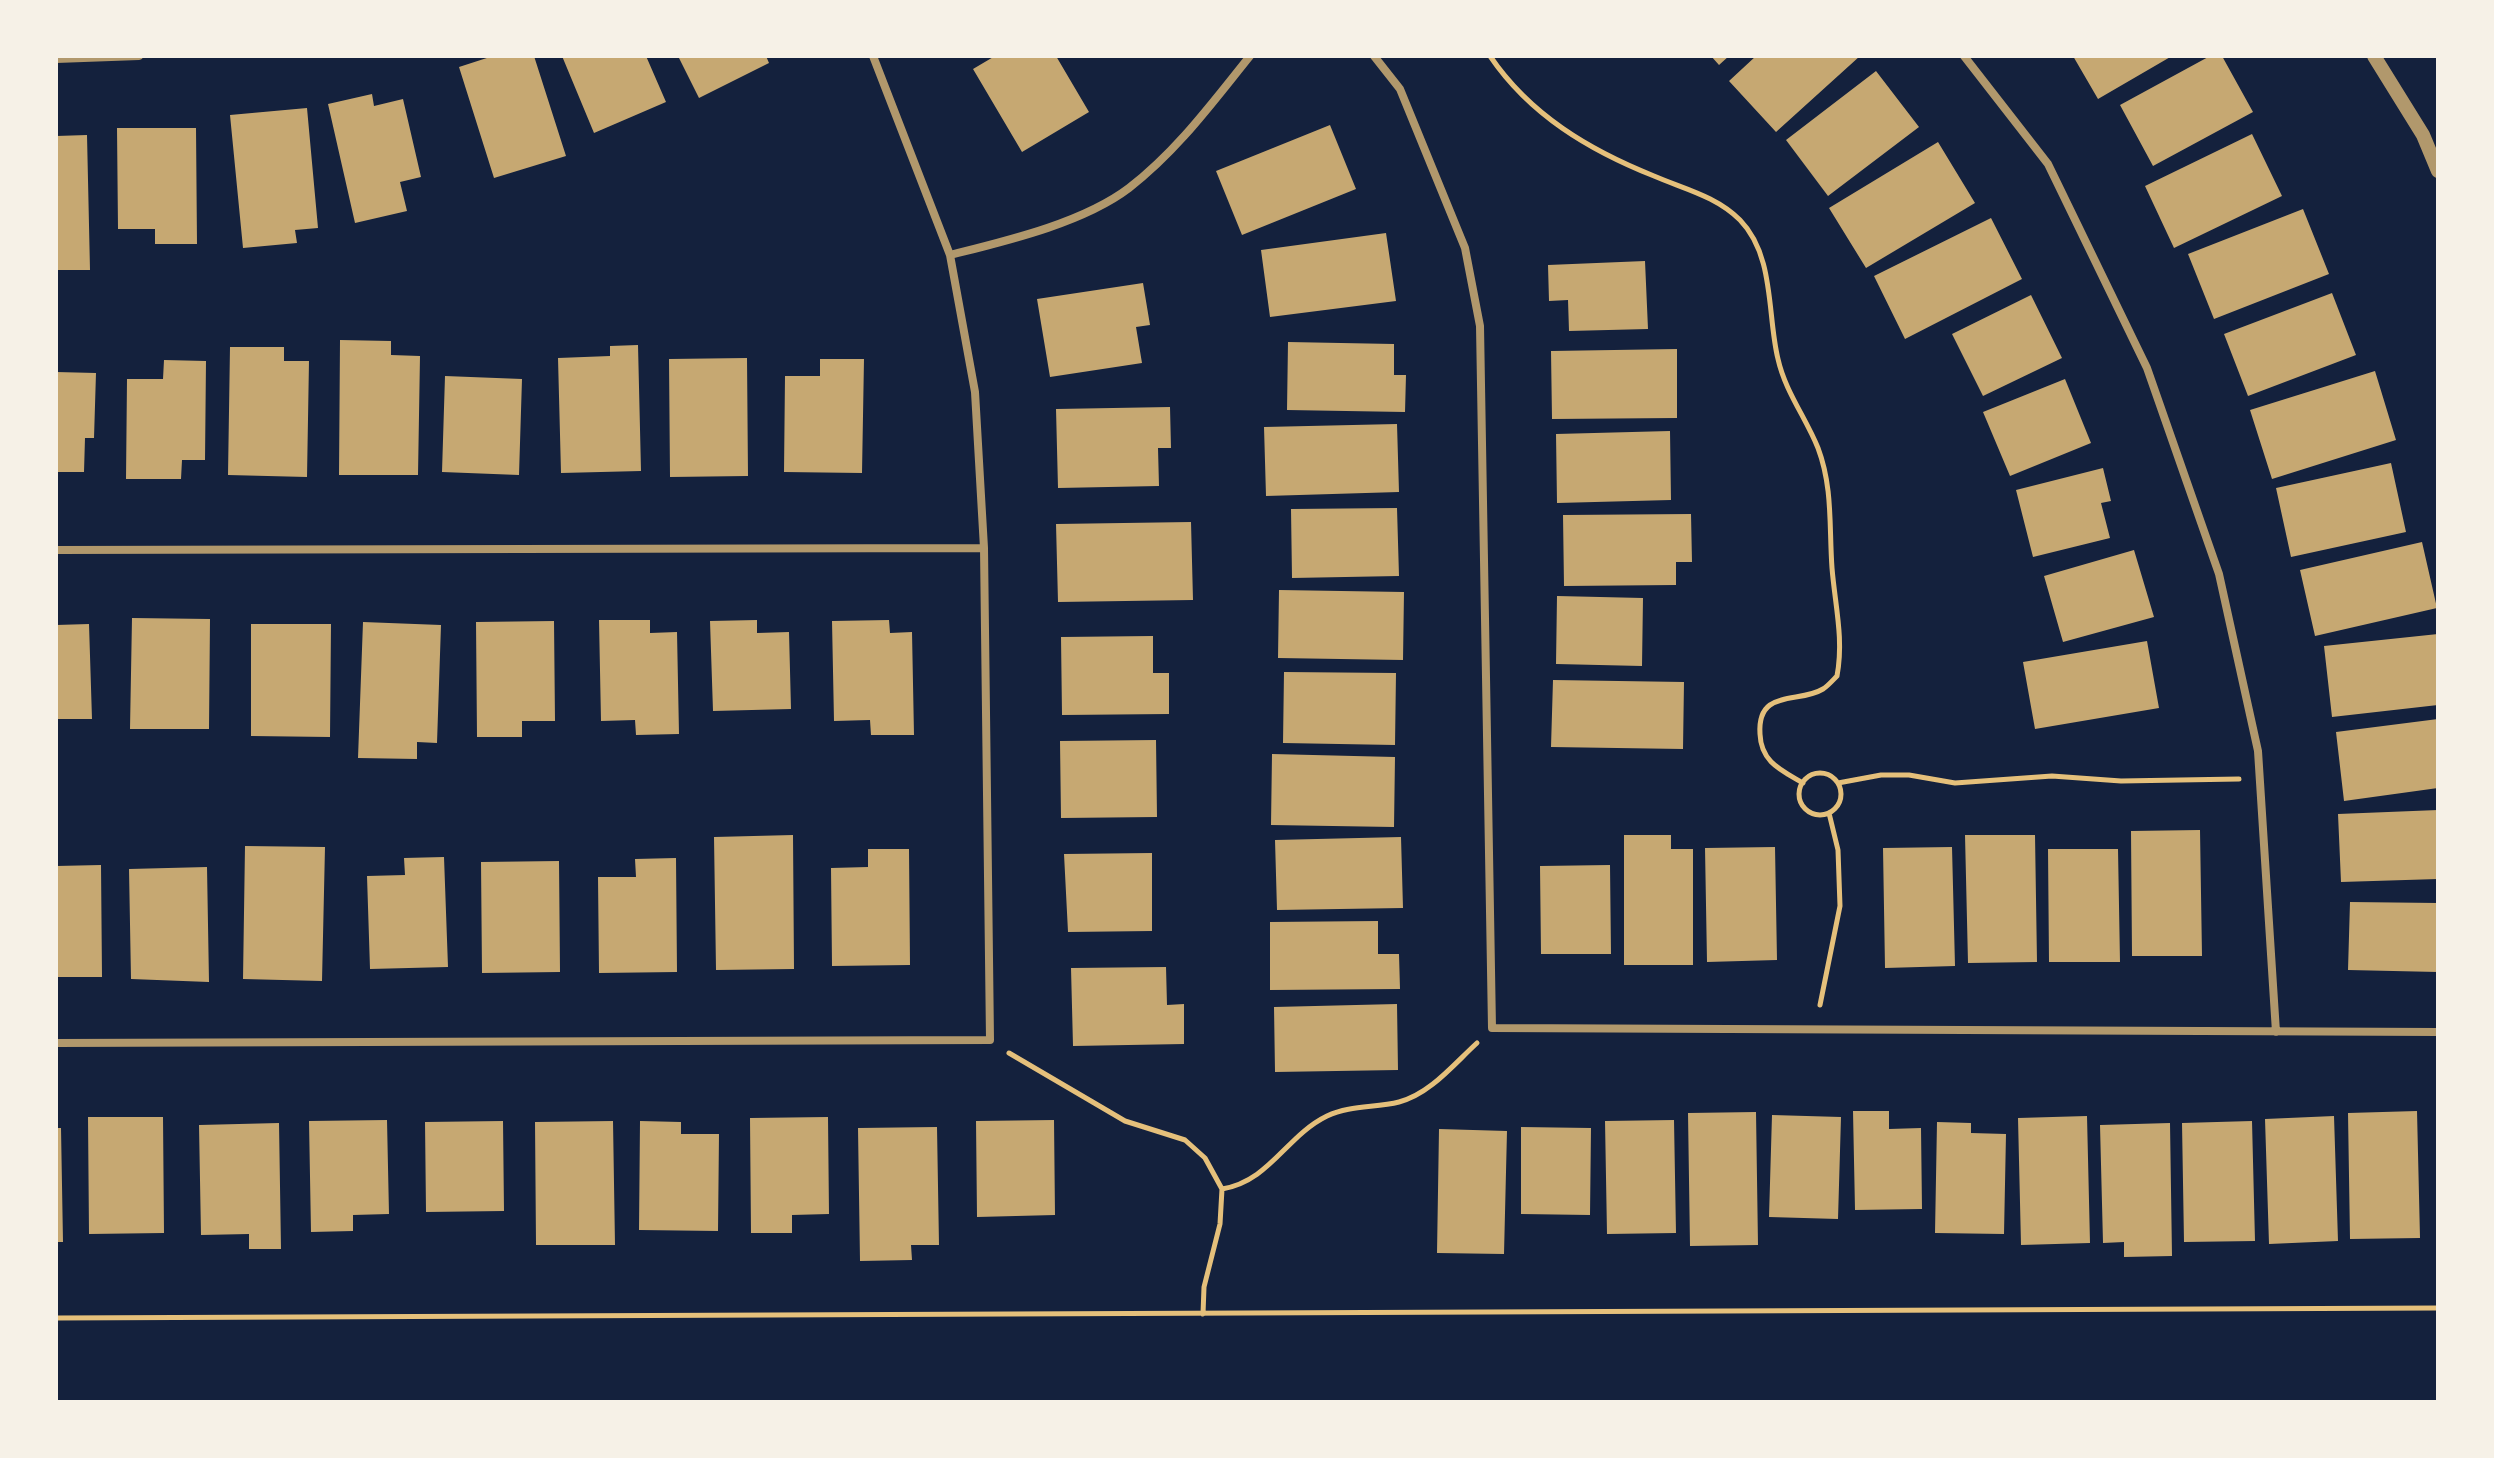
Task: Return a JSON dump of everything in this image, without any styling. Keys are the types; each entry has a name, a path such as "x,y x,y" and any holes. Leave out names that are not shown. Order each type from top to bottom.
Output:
{"street":[{"path":"56,59 139,56"},
{"path":"56,1043 990,1040 984,548 975,392 950,255 873,56"},
{"path":"950,255 1044,230 1126,190 1185,138 1250,56"},
{"path":"1374,56 1400,89 1465,248 1480,326 1492,1028 2438,1032"},
{"path":"1964,56 2048,164 2147,368 2219,574 2258,751 2276,1032"},
{"path":"2374,56 2423,135 2438,171"},
{"path":"56,550 984,548"}],"path":[{"path":"1490,56 1504,77 1541,114 1576,139 1615,160 1698,192 1741,221 1753,240 1764,270 1777,358 1819,450 1830,496 1831,562 1840,628 1837,676 1824,689 1776,701 1764,712 1759,727 1760,748 1768,761 1803,783"},
{"path":"1838,783 1839,803 1829,813 1815,815 1804,807 1800,795 1803,783 1820,773 1838,783 1881,775 1909,775 1955,783 2052,776 2121,781 2260,778"},
{"path":"1820,1030 1821,994 1829,971 1840,906 1838,850 1829,813"},
{"path":"1222,1189 1237,1187 1265,1171 1299,1137 1326,1117 1359,1106 1400,1102 1427,1088 1492,1028"},
{"path":"990,1040 1043,1075 1125,1121 1185,1140 1205,1158 1222,1189 1220,1224 1204,1287 1203,1314"},
{"path":"56,1318 2438,1308"}],"building":[{"path":"493,56 534,56 566,156 494,178 459,67"},
{"path":"562,56 646,56 666,102 594,133"},
{"path":"678,56 766,56 769,63 699,98"},
{"path":"995,56 1056,56 1089,112 1022,152 973,69"},
{"path":"1711,56 1729,56 1719,65"},
{"path":"1756,56 1860,56 1776,132 1729,81"},
{"path":"2073,56 2172,56 2098,99"},
{"path":"2210,56 2222,56 2253,112 2153,166 2120,105"},
{"path":"1876,71 1919,127 1828,196 1786,140"},
{"path":"372,94 374,106 403,99 421,177 400,182 407,211 355,223 328,104"},
{"path":"307,108 318,228 295,230 297,243 243,248 230,115"},
{"path":"1330,125 1356,189 1242,235 1216,171"},
{"path":"117,128 196,128 197,244 155,244 155,229 118,229"},
{"path":"2252,134 2282,196 2174,248 2145,186"},
{"path":"87,135 90,270 56,270 56,136"},
{"path":"1938,142 1975,203 1866,268 1829,208"},
{"path":"2303,209 2329,274 2214,319 2188,254"},
{"path":"1991,218 2022,279 1905,339 1874,276"},
{"path":"1386,233 1396,301 1270,317 1261,250"},
{"path":"1645,261 1648,329 1569,331 1568,300 1549,301 1548,265"},
{"path":"1143,283 1150,325 1136,327 1142,363 1050,377 1037,299"},
{"path":"2332,293 2356,355 2248,396 2224,334"},
{"path":"2031,295 2062,358 1983,396 1952,334"},
{"path":"340,340 391,341 391,355 420,356 418,475 339,475"},
{"path":"1288,342 1394,344 1394,375 1406,375 1405,412 1287,410"},
{"path":"638,345 641,471 561,473 558,358 610,356 610,346"},
{"path":"230,347 284,347 284,361 309,361 307,477 228,475"},
{"path":"1677,349 1677,418 1552,419 1551,351"},
{"path":"747,358 748,476 670,477 669,359"},
{"path":"820,359 864,359 862,473 784,472 785,376 820,376"},
{"path":"164,360 206,361 205,460 182,460 181,479 126,479 127,379 163,379"},
{"path":"2375,371 2396,440 2272,479 2250,410"},
{"path":"56,372 96,373 94,438 85,438 84,472 56,472"},
{"path":"445,376 522,379 519,475 442,472"},
{"path":"2065,379 2091,443 2010,476 1983,412"},
{"path":"1170,407 1171,448 1158,448 1159,486 1058,488 1056,409"},
{"path":"1397,424 1399,492 1266,496 1264,427"},
{"path":"1670,431 1671,500 1557,503 1556,434"},
{"path":"2391,463 2406,532 2291,557 2276,488"},
{"path":"2103,468 2111,501 2101,503 2110,538 2033,557 2016,490"},
{"path":"1397,508 1399,576 1292,578 1291,509"},
{"path":"1691,514 1692,562 1676,562 1676,585 1564,586 1563,515"},
{"path":"1191,522 1193,600 1058,602 1056,524"},
{"path":"2422,542 2437,608 2315,636 2300,570"},
{"path":"2134,550 2154,617 2063,642 2044,576"},
{"path":"1279,590 1404,592 1403,660 1278,658"},
{"path":"1557,596 1643,598 1642,666 1556,664"},
{"path":"132,618 210,619 209,729 130,729"},
{"path":"599,620 650,620 650,633 677,632 679,734 636,735 635,720 601,721"},
{"path":"757,620 757,633 789,632 791,709 713,711 710,621"},
{"path":"889,620 890,633 912,632 914,735 871,735 870,720 834,721 832,621"},
{"path":"554,621 555,721 522,721 522,737 477,737 476,622"},
{"path":"363,622 441,625 437,743 417,742 417,759 358,758"},
{"path":"89,624 92,719 56,719 56,625"},
{"path":"251,624 331,624 330,737 251,736"},
{"path":"2438,634 2438,705 2332,717 2324,646"},
{"path":"1153,636 1153,673 1169,673 1169,714 1062,715 1061,637"},
{"path":"2147,641 2159,708 2035,729 2023,662"},
{"path":"1284,672 1396,673 1395,745 1283,743"},
{"path":"1553,680 1684,682 1683,749 1551,747"},
{"path":"2438,719 2438,788 2344,801 2336,732"},
{"path":"1156,740 1157,817 1061,818 1060,741"},
{"path":"1272,754 1395,757 1394,827 1271,825"},
{"path":"2438,810 2438,879 2341,882 2338,814"},
{"path":"2200,830 2202,956 2132,956 2131,831"},
{"path":"793,835 794,969 716,970 714,837"},
{"path":"1624,835 1671,835 1671,849 1693,849 1693,965 1624,965"},
{"path":"1965,835 2035,835 2037,962 1968,963"},
{"path":"1401,837 1403,908 1277,910 1275,840"},
{"path":"245,846 325,847 322,981 243,979"},
{"path":"1775,847 1777,960 1707,962 1705,848"},
{"path":"1952,847 1955,966 1885,968 1883,848"},
{"path":"868,849 909,849 910,965 832,966 831,868 868,867"},
{"path":"2048,849 2118,849 2120,962 2049,962"},
{"path":"1152,853 1152,931 1068,932 1064,854"},
{"path":"444,857 448,967 370,969 367,876 405,875 404,858"},
{"path":"676,858 677,972 599,973 598,877 636,877 635,859"},
{"path":"559,861 560,972 482,973 481,862"},
{"path":"101,865 102,977 56,977 56,866"},
{"path":"1610,865 1611,954 1541,954 1540,866"},
{"path":"207,867 209,982 131,979 129,869"},
{"path":"2350,902 2438,903 2438,972 2348,970"},
{"path":"1378,921 1378,954 1399,954 1400,989 1270,990 1270,922"},
{"path":"1166,967 1167,1005 1184,1004 1184,1044 1073,1046 1071,968"},
{"path":"1397,1004 1398,1070 1275,1072 1274,1007"},
{"path":"1853,1111 1889,1111 1889,1129 1921,1128 1922,1209 1855,1210"},
{"path":"2417,1111 2420,1238 2350,1239 2348,1113"},
{"path":"1756,1112 1758,1245 1690,1246 1688,1113"},
{"path":"1772,1115 1841,1117 1838,1219 1769,1217"},
{"path":"2087,1116 2090,1243 2021,1245 2018,1118"},
{"path":"2334,1116 2338,1241 2269,1244 2265,1119"},
{"path":"88,1117 163,1117 164,1233 89,1234"},
{"path":"828,1117 829,1214 792,1215 792,1233 751,1233 750,1118"},
{"path":"387,1120 389,1214 353,1215 353,1231 311,1232 309,1121"},
{"path":"1054,1120 1055,1215 977,1217 976,1121"},
{"path":"1674,1120 1676,1233 1607,1234 1605,1121"},
{"path":"503,1121 504,1211 426,1212 425,1122"},
{"path":"613,1121 615,1245 536,1245 535,1122"},
{"path":"640,1121 681,1122 681,1134 719,1134 718,1231 639,1230"},
{"path":"2252,1121 2255,1241 2184,1242 2182,1123"},
{"path":"1937,1122 1971,1123 1971,1133 2006,1134 2004,1234 1935,1233"},
{"path":"279,1123 281,1249 249,1249 249,1234 201,1235 199,1125"},
{"path":"2170,1123 2172,1256 2124,1257 2124,1242 2103,1243 2100,1125"},
{"path":"937,1127 939,1245 911,1245 912,1260 860,1261 858,1128"},
{"path":"1521,1127 1591,1128 1590,1215 1521,1214"},
{"path":"56,1128 61,1128 63,1242 56,1242"},
{"path":"1439,1129 1507,1131 1504,1254 1437,1253"}]}
